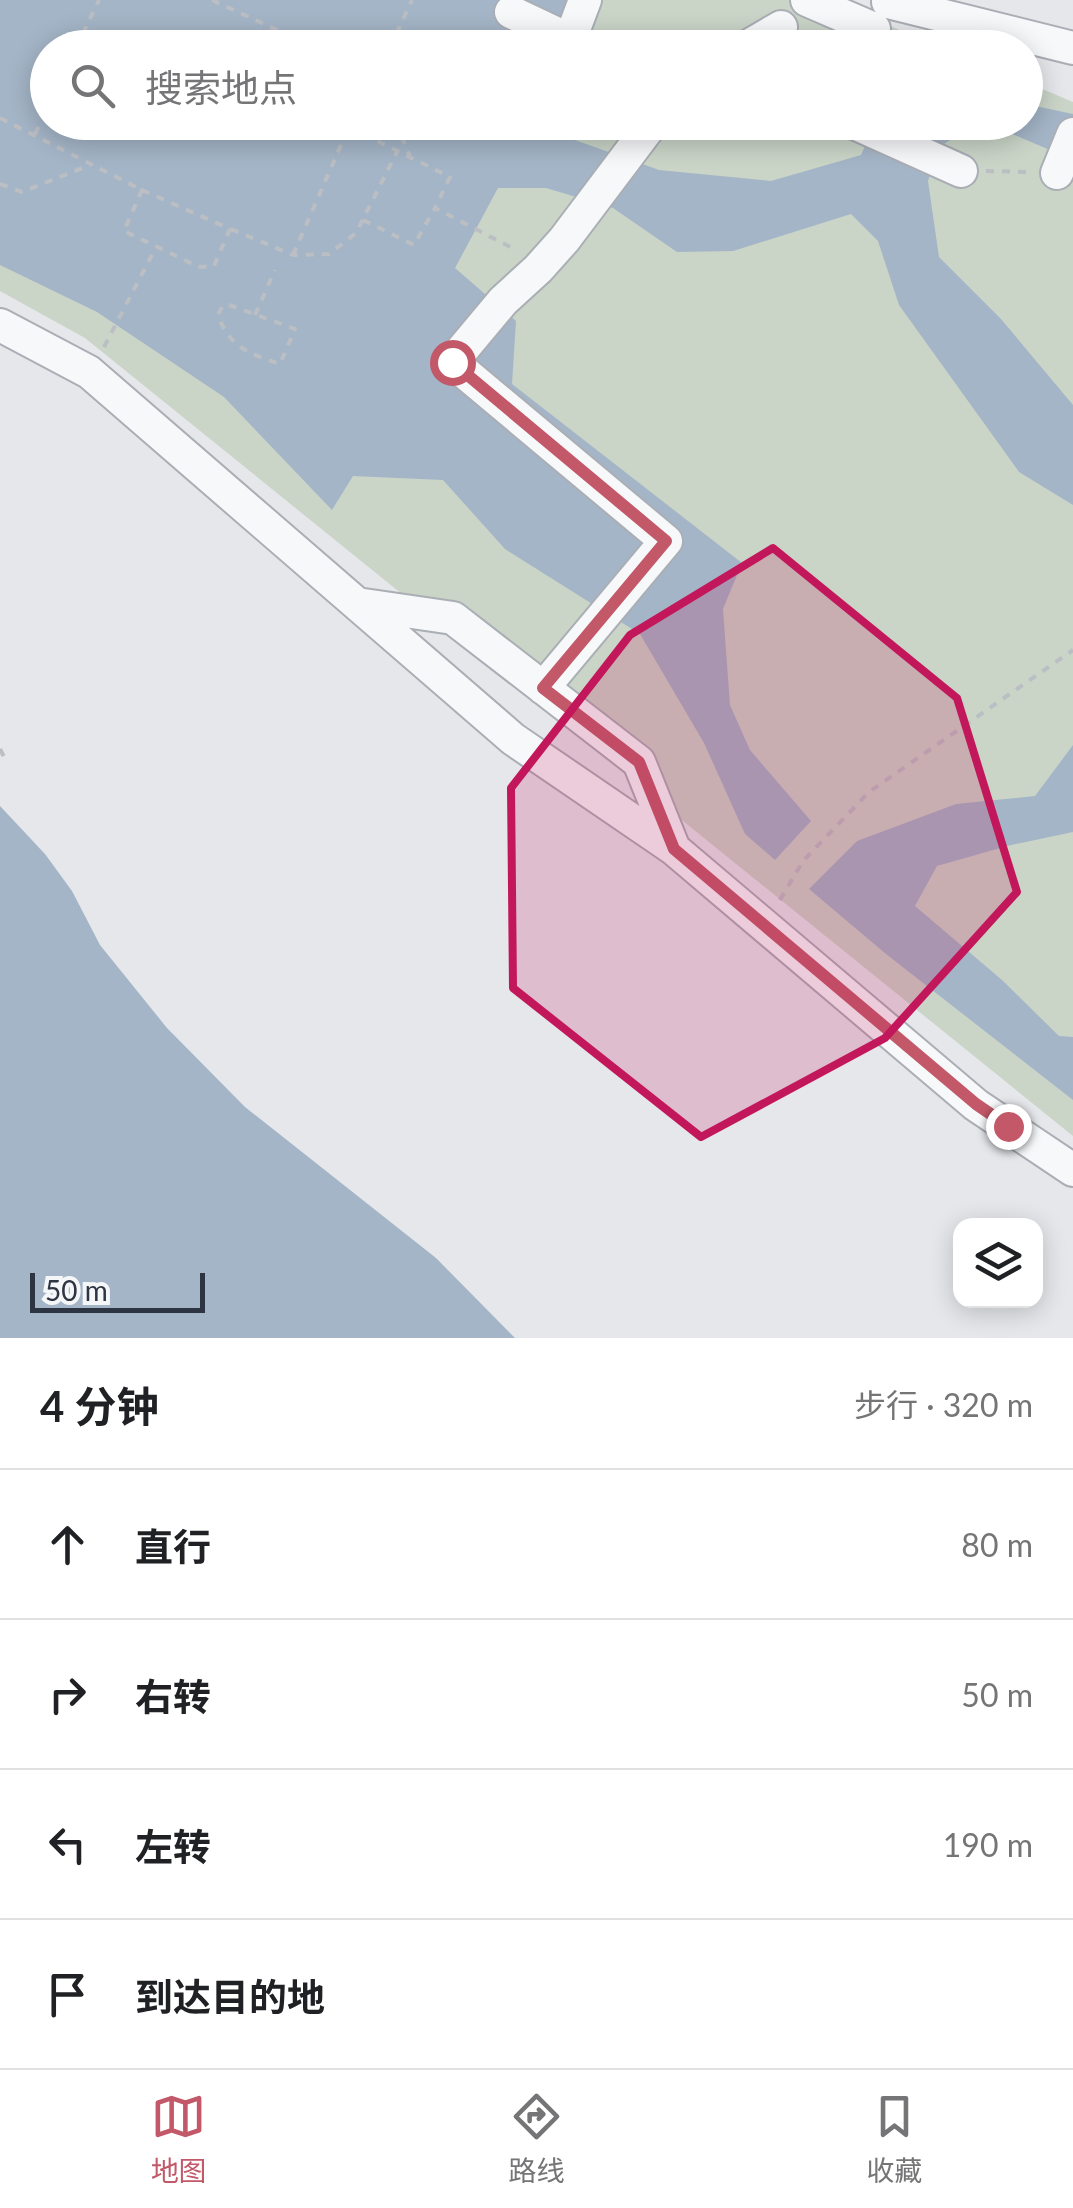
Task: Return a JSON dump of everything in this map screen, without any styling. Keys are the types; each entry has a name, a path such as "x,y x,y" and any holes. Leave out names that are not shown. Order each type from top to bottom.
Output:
{"street":[{"path":"574,30 585,0"},
{"path":"807,0 968,30"},
{"path":"511,12 549,30"},
{"path":"1043,43 1073,48"},
{"path":"1057,173 1073,134"},
{"path":"543,688 666,541 452,362 503,301 564,240 639,140"},
{"path":"892,140 961,171"},
{"path":"0,325 89,372 513,739 674,849 976,1104 1073,1170"},
{"path":"355,604 453,618 639,762 674,849"}],"path":[{"path":"85,30 99,0"},
{"path":"212,0 277,30"},
{"path":"398,30 412,0"},
{"path":"0,118 30,132"},
{"path":"46,140 142,190 293,255 329,254 356,233 398,150"},
{"path":"293,255 343,140"},
{"path":"363,220 414,245 450,176 379,140"},
{"path":"403,140 410,156"},
{"path":"0,184 22,192 90,164"},
{"path":"961,171 1057,173"},
{"path":"142,190 124,232 199,267 214,266 230,229"},
{"path":"435,208 514,249 538,269"},
{"path":"110,337 156,247"},
{"path":"256,315 275,270"},
{"path":"229,305 256,315 295,329 280,364 248,354 223,329 218,314 229,305"},
{"path":"766,926 803,861 869,792 1073,650"},
{"path":"0,749 5,758"}],"highlighted area":[{"path":"773,548 957,698 1017,892 885,1038 701,1137 513,988 511,788 630,635"}],"shaded area":[{"path":"0,0 827,0 900,30 30,30 30,140 1043,140 1043,89 1073,102 1073,1136 85,338 0,291"}],"water":[{"path":"0,0 574,0 566,30 30,30 30,140 575,140 659,170 771,181 861,155 868,140 950,140 938,148 928,181 939,257 1001,319 1073,405 1073,505 1019,472 899,305 878,241 851,214 733,251 677,252 613,208 546,188 498,188 455,268 516,321 512,384 742,563 723,609 730,705 750,750 811,821 775,860 745,834 704,743 640,634 505,549 443,480 353,476 332,510 224,397 97,312 0,265"},
{"path":"1043,108 1073,114 1073,160 1026,140 1043,140"},
{"path":"1073,745 1073,832 937,866 915,906 1002,980 1059,1036 1073,1037 1073,1100 809,889 857,841 956,804 1035,796"},
{"path":"0,806 45,854 72,891 100,945 167,1028 245,1107 436,1258 515,1338 0,1338"}],"route":[{"path":"452,362 666,541 543,688 639,762 674,849 976,1104 1008,1126"}]}
